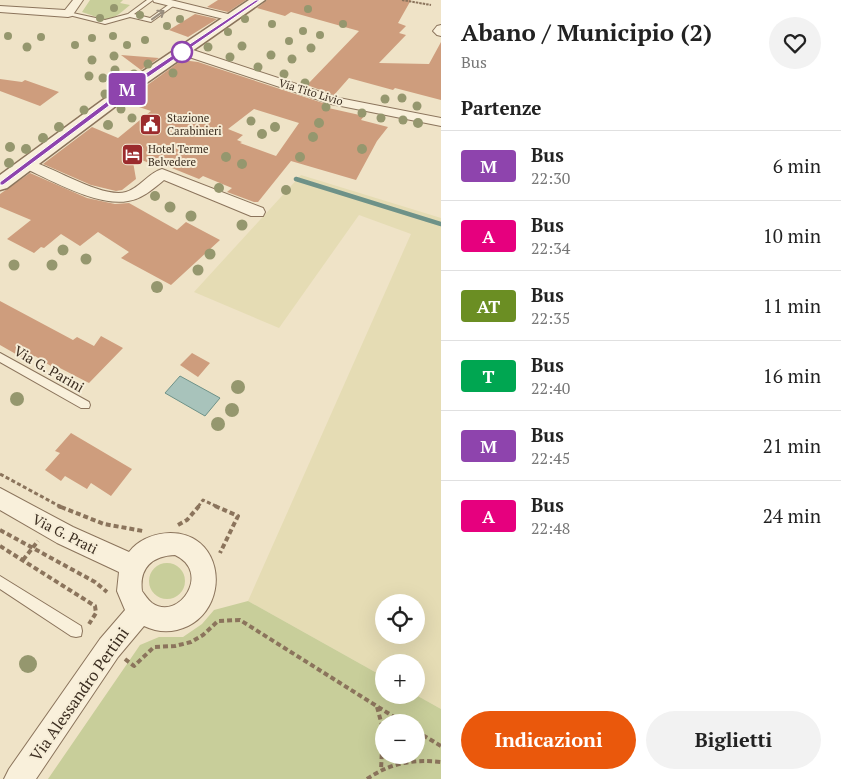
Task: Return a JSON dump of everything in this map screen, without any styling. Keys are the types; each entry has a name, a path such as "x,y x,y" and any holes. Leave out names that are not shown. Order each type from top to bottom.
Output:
{"street":[{"path":"0,9 68,14 78,0"},
{"path":"158,0 232,18"},
{"path":"0,184 139,81 258,0"},
{"path":"441,28 439,31 441,33"},
{"name":"Via Tito Livio","path":"184,51 336,100 441,122"},
{"path":"27,164 108,197 124,198 138,193 162,174 257,212"},
{"name":"Via G. Prati","path":"0,498 48,527 92,549 133,566"},
{"path":"175,544 190,551 200,561 204,575 203,590 196,605 184,615 169,620 153,618 140,611 131,597 128,582 133,566 144,552 158,545 175,544"},
{"name":"Via Alessandro Pertini","path":"20,779 109,648 140,611"}],"lane":[{"path":"68,14 105,22 130,15 150,0"},
{"path":"130,15 151,20 173,4"},
{"name":"Via G. Parini","path":"0,357 85,405"},
{"path":"0,582 80,631"}],"path":[{"path":"402,0 431,5"},
{"path":"175,526 187,520 203,500 238,516 220,549 218,559"},
{"path":"61,507 104,524 148,531"},
{"path":"0,530 95,582 106,590 109,596"},
{"path":"0,546 94,606 96,613 80,631"},
{"path":"134,666 154,648 177,647 197,639 213,623 226,618 240,620 389,714"},
{"path":"122,657 126,651"},
{"path":"377,707 383,729 381,770"},
{"path":"425,736 441,746"},
{"path":"367,779 381,770 404,761 441,762"}],"shaded area":[{"path":"301,175 441,218 441,709 425,700 425,654 375,654 375,672 248,601 411,234 359,215 279,328 194,292"}],"green space":[{"path":"90,0 123,0 120,3 130,5 112,18 103,19 82,12"},
{"path":"167,563 174,564 180,568 184,574 184,588 180,594 174,598 167,599 160,598 154,594 150,588 149,581 150,574 154,568 160,564"},
{"path":"248,601 375,672 375,704 425,704 425,700 441,709 441,779 48,779 140,645 159,637 183,637 202,624 214,610"}],"water":[{"path":"180,376 220,398 205,416 165,393"}],"building":[{"path":"218,0 246,0 228,12 207,7"},
{"path":"267,0 411,0 398,23 406,26 399,33 406,35 379,63 429,64 441,42 441,100 349,78 334,95 307,85 359,31 291,12 285,16 257,8"},
{"path":"195,14 217,19 188,37 169,30"},
{"path":"121,55 159,58 141,70"},
{"path":"182,60 198,62 326,104 324,107 364,116 361,120 388,127 377,141 356,180 291,161 258,202 227,192 232,188 203,176 199,179 152,160 149,163 132,156 136,179 122,190 116,191 91,185 43,164 92,127 118,138 151,111 124,102","holes":["254,109 299,123 276,156 240,143 242,142 237,140 243,135 228,129"]},
{"path":"0,79 22,82 25,80 59,92 40,106 0,91"},
{"path":"30,173 87,198 115,204 129,203 177,230 186,222 220,240 171,285 121,258 129,252 98,232 80,246 61,234 44,248 41,247 34,253 7,239 31,220 0,207 0,194"},
{"path":"0,301 73,340 77,337 94,346 101,336 123,348 89,383 56,366 54,368 35,356 28,361 0,345"},
{"path":"192,353 210,363 198,377 180,365"},
{"path":"71,433 132,469 111,496 91,483 87,489 65,476 61,481 45,470 60,453 55,451"}],"waterway":[{"path":"296,179 441,224"}],"bus line":[{"name":"M","path":"0,184 139,81 258,0"}],"place":[{"name":"Stazione Carabinieri","path":"151,124"},
{"name":"Hotel Terme Belvedere","path":"132,155"}]}
